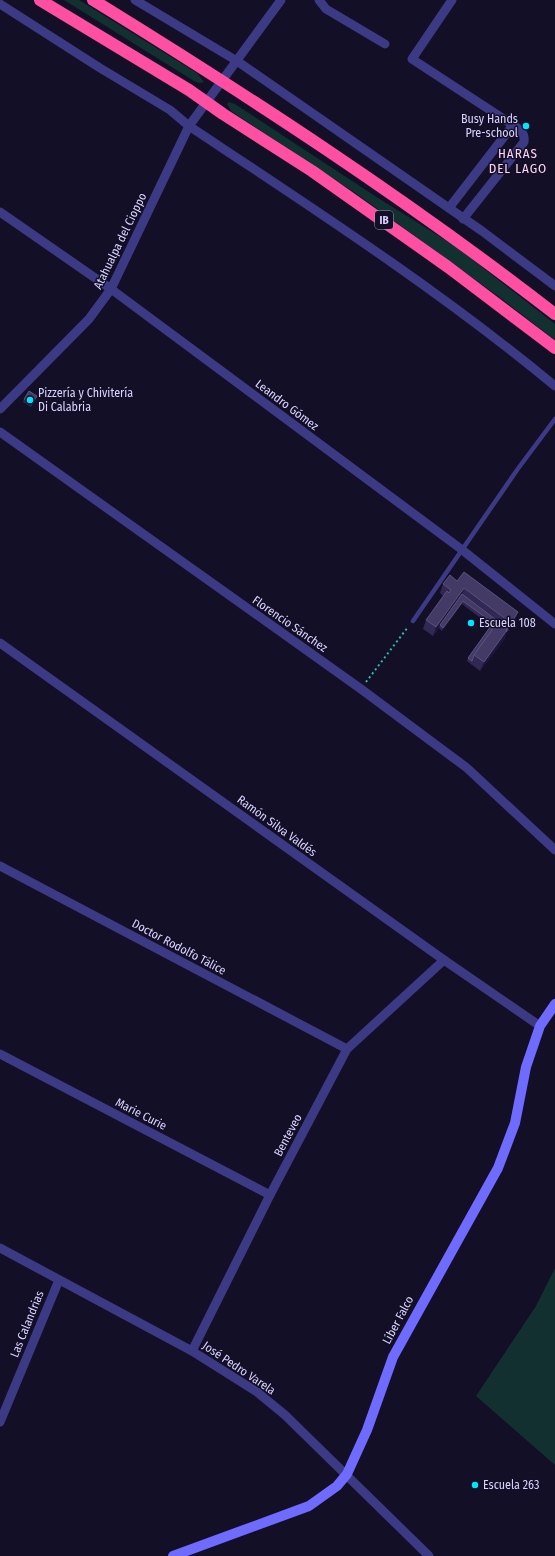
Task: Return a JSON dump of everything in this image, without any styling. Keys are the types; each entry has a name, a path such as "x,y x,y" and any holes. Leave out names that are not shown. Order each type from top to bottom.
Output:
{"highway":[{"name":"IB","path":"40,0 189,90 312,171 448,267 555,348"},
{"name":"IB","path":"94,0 328,150 437,225 555,314"}],"street":[{"path":"135,0 237,62 449,208 555,286"},
{"name":"Atahualpa del Cioppo","path":"0,409 89,318 112,289 189,126 281,0"},
{"path":"319,0 326,9 385,44"},
{"path":"452,0 412,59 522,131 525,136 524,142 464,219"},
{"path":"0,4 100,68 170,110 189,126 398,266 530,365 555,386"},
{"path":"449,208 513,125"},
{"name":"Leandro Gómez","path":"0,212 112,289 461,549 555,624"},
{"name":"Florencio Sánchez","path":"0,432 361,689 467,768 555,850"},
{"name":"Ramón Silva Valdés","path":"0,643 444,960 540,1026"},
{"name":"Doctor Rodolfo Tálice","path":"0,866 347,1049"},
{"name":"Benteveo","path":"192,1351 270,1194 347,1049 444,960"},
{"name":"Líber Falco","path":"173,1556 309,1506 337,1486 347,1474 367,1430 393,1357 498,1168 515,1123 526,1067 540,1026 555,1004"},
{"name":"Marie Curie","path":"0,1054 270,1194"},
{"name":"José Pedro Varela","path":"0,1248 192,1351 257,1392 347,1474 429,1556"},
{"name":"Las Calandrias","path":"0,1422 58,1280"}],"lane":[{"path":"413,621 461,549 555,419"}],"path":[{"path":"361,689 413,621"}],"green space":[{"path":"64,0 79,0 197,73 204,82 200,83 194,81"},
{"path":"229,102 235,104 375,196 455,246 555,324 555,340 502,299 354,192 231,111 227,104"},
{"path":"555,1268 555,1465 476,1396 536,1306"}],"building":[{"name":"Pizzería y Chivitería Di Calabria","path":"29,391 37,396 32,404 24,399"},
{"path":"464,572 518,612 511,623 464,588 436,627 426,620 447,591 449,593 451,590 443,584 450,575 457,581"},
{"path":"462,594 508,629 506,632 507,630 497,623 474,655 472,661 468,658 493,623 463,601 443,628 440,625"},
{"path":"497,623 507,630 484,662 474,655"}],"place":[{"name":"Busy Hands Pre-school","path":"526,126"},
{"name":"Pizzería y Chivitería Di Calabria","path":"30,400"},
{"name":"Escuela 108","path":"471,623"},
{"name":"Escuela 263","path":"475,1485"}],"district":[{"name":"HARAS DEL LAGO","path":"518,160"}]}
